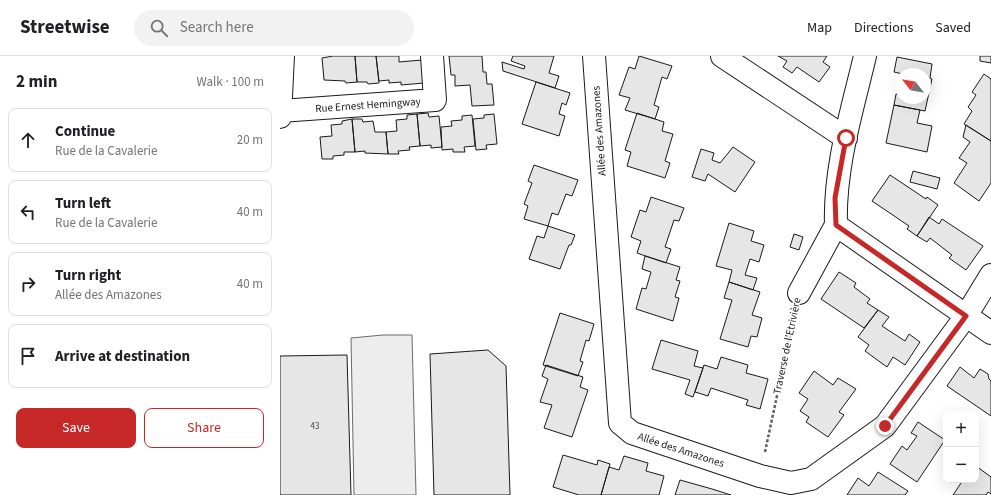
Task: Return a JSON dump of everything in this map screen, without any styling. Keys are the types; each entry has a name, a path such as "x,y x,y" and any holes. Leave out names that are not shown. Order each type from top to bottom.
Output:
{"street":[{"path":"280,117 284,56"},
{"name":"Rue Ernest Hemingway","path":"280,111 435,100 432,56"},
{"name":"Allée des Amazones","path":"594,56 620,422 632,433 760,476 791,483 811,479 885,426 966,316 991,275"},
{"path":"722,56 846,138"},
{"path":"865,56 846,138 835,198 836,225 991,333"},
{"name":"Traverse de l'Etrivière","path":"798,293 836,225"}],"path":[{"name":"Traverse de l'Etrivière","path":"760,476 798,293"}],"shaded area":[{"path":"383,335 412,335 416,495 354,495 351,338"}],"building":[{"path":"333,56 355,56 357,82 346,83 345,81 324,80 322,58"},
{"path":"355,56 376,56 379,83 368,84 367,82 357,82"},
{"path":"376,56 399,56 399,62 422,60 424,83 401,85 401,82 389,83 389,80 379,81"},
{"path":"449,56 482,56 483,72 486,72 487,84 492,84 494,105 472,106 470,85 455,86 455,75 451,75"},
{"path":"513,56 554,56 549,73 559,76 555,88 503,71 502,62 524,69 525,66 511,61"},
{"path":"639,56 672,66 667,79 662,77 654,105 659,107 655,119 625,110 630,98 619,95 629,67 635,69"},
{"path":"778,56 827,56 823,62 830,67 819,82 797,67 792,73 783,67 787,61"},
{"path":"980,56 991,56 991,63 980,61"},
{"path":"897,57 932,64 931,71 931,68 895,68 894,72"},
{"path":"984,74 991,79 991,141 964,124 972,111 968,107 976,95 972,92"},
{"path":"536,82 570,93 566,105 562,103 559,114 565,116 559,136 522,124"},
{"path":"895,100 895,104 927,104 925,111 894,105"},
{"path":"894,105 920,110 917,123 932,126 927,152 886,143"},
{"path":"428,113 429,117 439,116 442,147 431,148 431,145 420,146 417,114"},
{"path":"637,113 664,122 662,131 673,134 665,161 670,163 665,178 627,166 631,152 625,150"},
{"path":"417,114 420,146 409,147 410,150 398,151 399,154 388,154 386,132 397,131 396,120 407,119 407,115"},
{"path":"494,114 497,144 486,145 487,149 476,150 473,119 484,118 484,115"},
{"path":"472,115 475,146 464,147 465,152 453,152 453,149 442,150 441,127 452,126 451,121 462,120 462,116"},
{"path":"352,119 362,119 363,122 373,121 375,132 386,132 388,154 365,153 365,151 355,152"},
{"path":"352,119 355,152 344,152 344,155 333,156 333,159 322,159 320,137 332,136 331,125 342,124 342,121"},
{"path":"966,125 991,141 991,183 979,201 954,183 967,163 959,158 970,142 963,137"},
{"path":"733,147 755,162 735,192 708,174 705,181 692,177 701,149 714,153 712,160 720,163"},
{"path":"534,165 578,180 572,196 566,194 558,215 552,213 548,226 524,219 528,206 524,204 532,183 528,181"},
{"path":"913,171 940,178 937,189 910,182"},
{"path":"890,175 926,199 927,197 938,205 917,236 907,229 909,226 872,201"},
{"path":"651,197 684,208 679,221 674,220 665,247 671,249 666,263 637,253 641,241 631,237 640,210 646,212"},
{"path":"929,217 939,224 942,219 983,246 966,270 949,258 952,255 930,238 927,242 917,236"},
{"path":"729,223 754,231 751,241 764,245 759,262 750,259 745,275 757,278 753,290 729,282 732,270 716,266"},
{"path":"548,226 575,235 571,245 569,245 560,269 529,259 537,236 544,238"},
{"path":"794,234 803,237 799,250 790,247"},
{"path":"645,256 680,267 676,280 680,281 675,297 679,298 673,321 636,309 642,288 646,289 651,272 642,269"},
{"path":"839,272 856,283 854,287 870,299 867,303 878,310 864,328 821,299"},
{"path":"729,282 760,292 752,315 762,318 757,337 751,336 748,347 720,339 732,300 724,298"},
{"path":"878,310 889,317 882,326 905,341 909,334 920,342 905,365 893,357 887,367 865,351 869,345 858,337"},
{"path":"560,313 594,324 589,341 586,340 580,361 583,362 578,376 543,365"},
{"path":"661,340 698,351 694,366 703,368 693,397 685,394 690,380 652,369"},
{"path":"488,350 506,366 510,495 434,495 430,354"},
{"path":"347,355 351,495 280,495 280,356"},
{"path":"721,357 748,365 746,373 768,379 760,409 746,405 748,400 711,388 708,396 695,392 704,365 717,369"},
{"path":"546,365 583,377 580,387 588,390 572,437 544,428 552,405 540,402 548,379 542,376"},
{"path":"960,367 974,378 980,369 988,374 991,381 991,416 947,386"},
{"path":"814,371 833,385 838,378 856,389 839,412 844,415 828,437 806,422 809,417 800,411 808,399 799,393"},
{"path":"918,422 943,439 943,443 917,482 890,464 902,446 907,450 917,436 911,433"},
{"path":"563,455 597,465 598,460 610,464 601,495 579,495 553,487"},
{"path":"624,456 648,463 646,471 664,476 659,495 601,495 609,467 619,470"},
{"path":"979,468 991,477 991,494 988,492 986,495 953,495 961,483 979,483"},
{"path":"878,472 908,491 905,495 847,495 858,478 869,486"},
{"path":"680,480 712,489 731,495 675,495"}],"route":[{"path":"846,138 835,198 836,225 966,316 885,426"}]}
